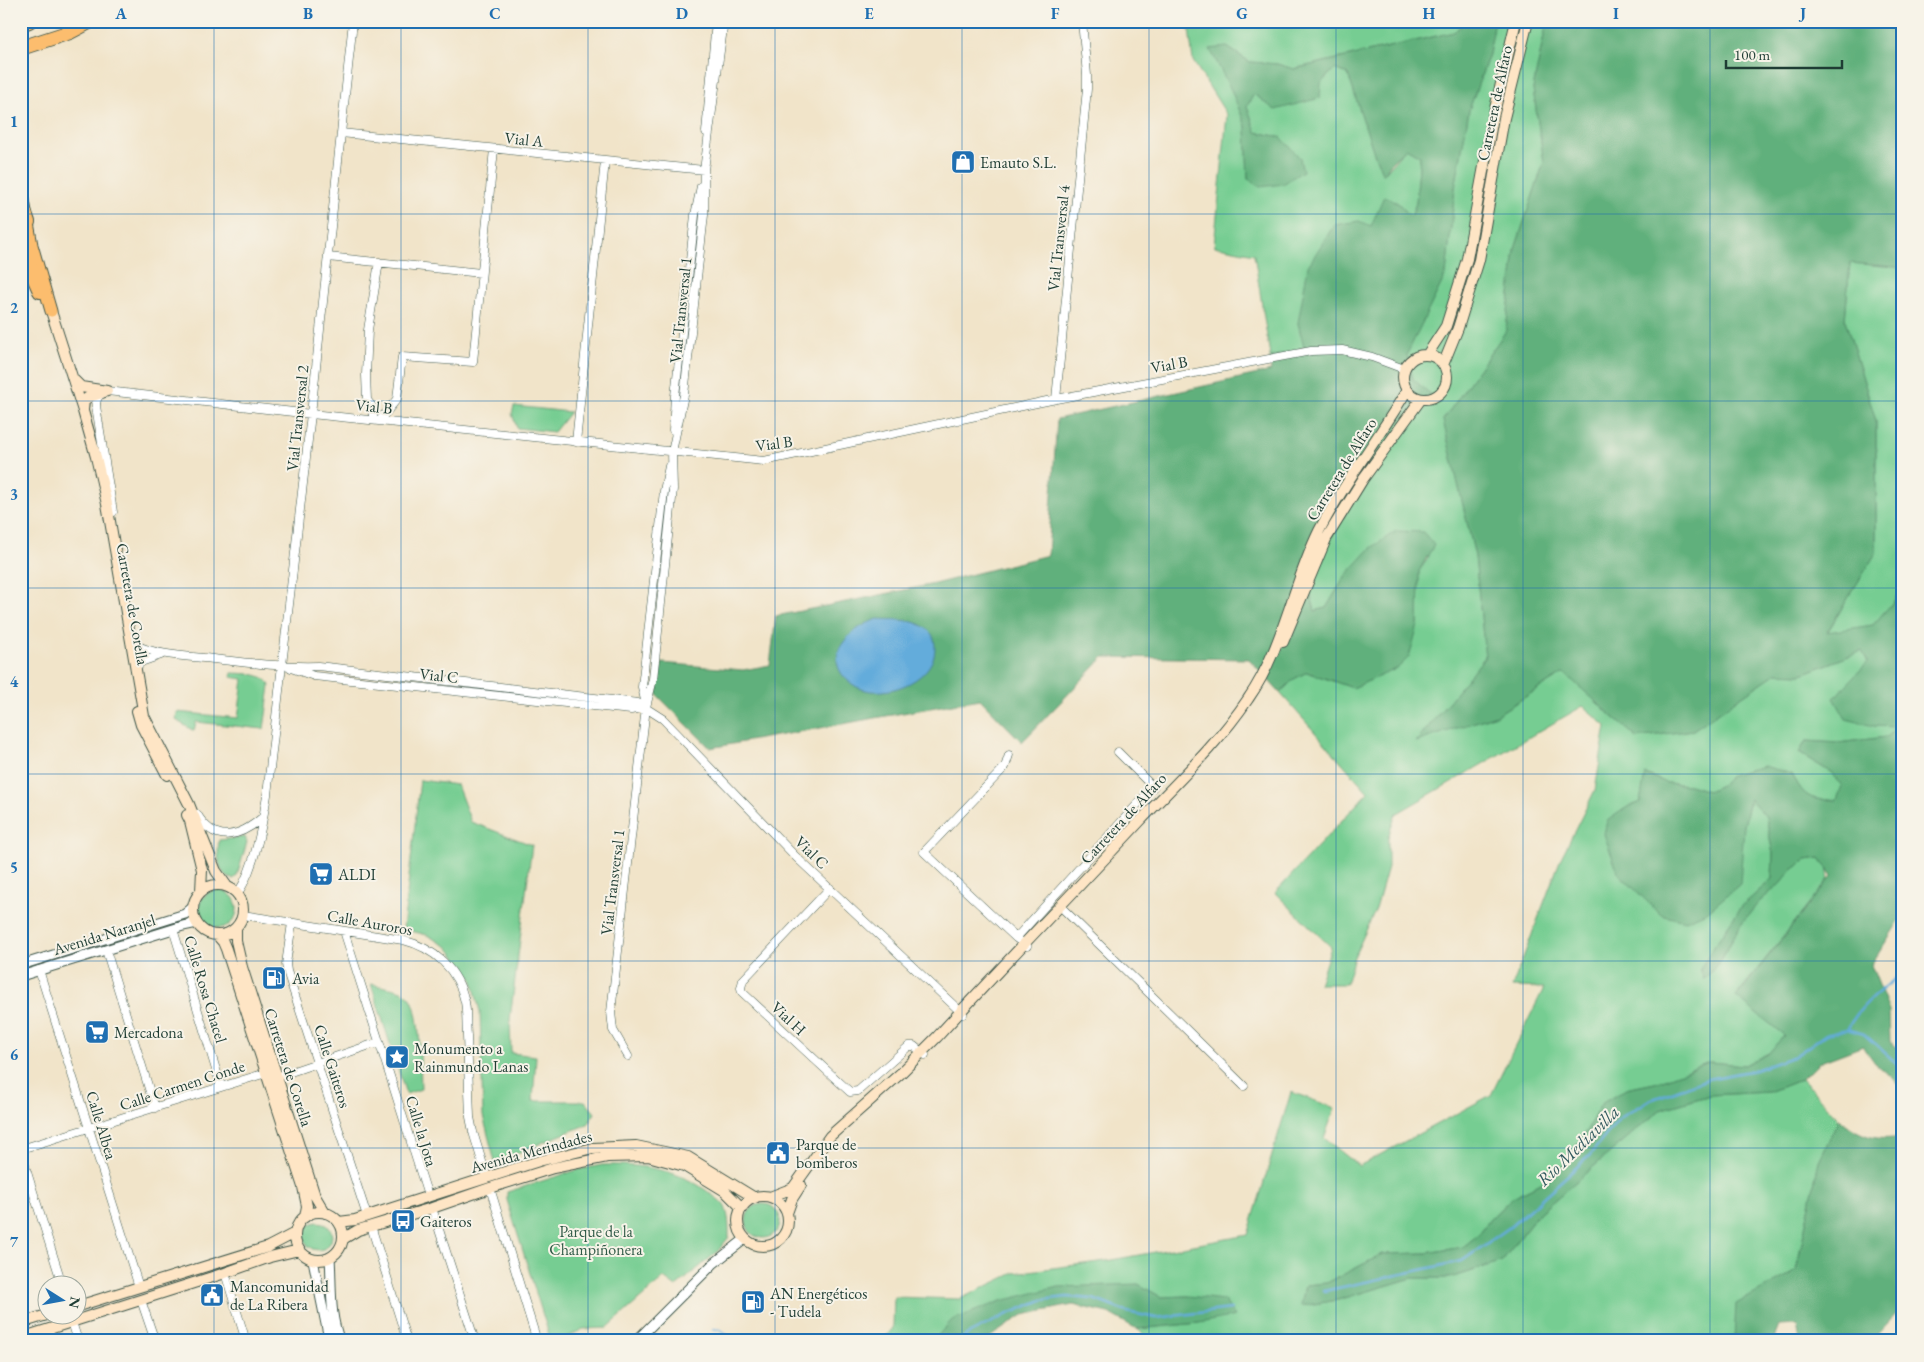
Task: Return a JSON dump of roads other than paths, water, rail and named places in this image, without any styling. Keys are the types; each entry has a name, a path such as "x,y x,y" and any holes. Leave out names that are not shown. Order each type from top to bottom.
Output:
{"highway":[{"path":"21,24 29,21"},
{"path":"21,41 79,21"},
{"path":"21,48 70,32 91,21"},
{"path":"21,202 23,225 32,273 40,291"}],"main road":[{"name":"Carretera de Alfaro","path":"1427,355 1446,326 1467,259 1493,117 1516,21"},
{"name":"Carretera de Alfaro","path":"1443,365 1458,328 1479,260 1504,118 1528,21"},
{"path":"21,184 23,225 32,245 49,313"},
{"path":"40,291 49,313"},
{"name":"Carretera de Corella","path":"49,313 84,411 107,504 144,716 189,804 216,871 226,885"},
{"name":"Carretera de Corella","path":"49,313 71,383 93,470 134,702 141,725 190,821 202,870 200,891"},
{"path":"1427,355 1436,358 1443,365 1447,377 1444,389 1434,398 1421,399 1413,396 1407,390 1403,380 1404,370 1413,358 1427,355"},
{"path":"74,380 81,387 107,391"},
{"name":"Carretera de Alfaro","path":"1061,907 1206,750 1248,699 1269,662 1318,532 1335,502 1385,427 1407,390"},
{"path":"84,411 84,401 86,398 107,391"},
{"name":"Carretera de Alfaro","path":"770,1197 793,1188 830,1136 923,1053 962,1013 1022,943 1061,907 1209,753 1251,702 1278,656 1326,539 1363,479 1421,399"},
{"path":"90,436 101,465 110,509 113,511"},
{"path":"210,885 226,885 238,893 242,902 243,915 236,928 231,932 217,935 204,930 197,923 193,907 200,891 210,885"},
{"name":"Carretera de Corella","path":"236,928 236,941 242,967 276,1077 315,1196 325,1213"},
{"name":"Carretera de Corella","path":"217,935 226,949 305,1195 307,1206 305,1217"},
{"name":"Carretera de Alfaro","path":"787,1213 792,1199 832,1141 905,1076 923,1053"},
{"name":"Avenida Merindades","path":"339,1222 369,1221 432,1208 539,1161 593,1148 636,1146 688,1157 755,1198"},
{"name":"Avenida Merindades","path":"343,1239 369,1221 428,1196 607,1157 648,1156 684,1166 726,1191 742,1208"},
{"path":"770,1197 777,1200 787,1213 788,1228 778,1242 770,1246 761,1247 746,1239 739,1226 739,1217 742,1208 755,1198 770,1197"},
{"path":"314,1212 325,1213 339,1222 343,1239 341,1247 330,1258 322,1261 314,1260 305,1256 299,1250 296,1245 295,1233 298,1224 305,1217 314,1212"},
{"path":"88,1303 268,1247 295,1233"},
{"path":"88,1317 270,1257 299,1250"},
{"path":"21,1323 38,1318"},
{"path":"21,1338 66,1324"}],"street":[{"name":"Vial Transversal 2","path":"238,893 246,879 263,817 286,667 353,21"},
{"name":"Vial Transversal 1","path":"628,1056 612,1030 611,1012 646,707 652,684 673,489 672,452 685,386 704,215 707,105 716,21"},
{"name":"Vial Transversal 1","path":"704,170 724,21"},
{"name":"Vial Transversal 4","path":"1056,398 1087,89 1082,21"},
{"name":"Vial A","path":"341,133 704,170"},
{"path":"379,262 368,330 366,374 367,400 373,408 376,420 397,400 402,357 473,362 494,149"},
{"path":"576,442 605,161"},
{"path":"328,257 481,272"},
{"name":"Vial B","path":"107,391 764,461 1056,398 1311,351 1350,352 1372,357 1404,370"},
{"name":"Carretera de Corella","path":"107,391 99,395 96,400 96,406 122,569 122,590"},
{"name":"Vial C","path":"131,643 162,654 286,667 314,676 631,710 646,707 663,718 796,857 962,1013"},
{"path":"135,669 141,662 162,654"},
{"path":"1009,755 1005,767 924,852 1022,943 1153,787 1118,752"},
{"path":"189,804 208,830 223,835 246,830 263,817"},
{"name":"Vial H","path":"830,888 743,980 742,992 850,1092 858,1091 909,1046 914,1046 923,1053"},
{"name":"Avenida Naranjel","path":"21,965 185,914 193,907"},
{"path":"1061,907 1244,1086"},
{"name":"Calle Auroros","path":"243,915 417,944 438,956 450,969 458,982 465,1002 470,1117 473,1132 537,1341"},
{"name":"Avenida Naranjel","path":"21,976 197,923"},
{"name":"Calle Gaiteros","path":"292,923 286,964 407,1341"},
{"name":"Calle Rosa Chacel","path":"173,929 221,1086"},
{"name":"Calle la Jota","path":"344,931 428,1196"},
{"path":"106,950 155,1108"},
{"name":"Calle Albea","path":"39,970 139,1287"},
{"path":"276,1077 379,1042"},
{"name":"Calle Carmen Conde","path":"21,1149 266,1073"},
{"path":"21,1153 59,1274"},
{"path":"432,1208 475,1341"},
{"path":"636,1341 713,1264 746,1239"},
{"path":"330,1258 330,1294 333,1318 340,1341"},
{"path":"314,1260 331,1341"},
{"path":"225,1273 246,1341"},
{"path":"141,1300 155,1341"},
{"path":"73,1324 78,1341"}],"water":[{"path":"878,619 905,620 924,627 932,634 935,648 932,660 926,671 915,680 889,690 876,691 863,689 852,684 842,674 838,665 838,655 841,646 848,637 867,623"}],"waterway":[{"path":"1848,1028 1866,1004 1903,973"},
{"name":"Rio Mediavilla","path":"1324,1291 1462,1261 1510,1227 1589,1156 1620,1118 1650,1100 1708,1079 1755,1070 1795,1056 1826,1034 1847,1029 1864,1034 1903,1069"},
{"name":"Rio Mediavilla","path":"959,1341 966,1335 1006,1315 1042,1300 1067,1297 1093,1299 1127,1312 1156,1318 1231,1309"},
{"name":"Rio Mediavilla","path":"713,1329 721,1330 734,1341"}],"place":[{"name":"Emauto S.L.","path":"963,162"},
{"name":"ALDI","path":"321,874"},
{"name":"Avia","path":"274,978"},
{"name":"Mercadona","path":"97,1032"},
{"name":"Monumento a Rainmundo Lanas","path":"397,1057"},
{"name":"Parque de bomberos","path":"778,1153"},
{"name":"Gaiteros","path":"403,1221"},
{"name":"Mancomunidad de La Ribera","path":"212,1295"},
{"name":"AN Energéticos - Tudela","path":"753,1302"}],"park label":[{"name":"Parque de la Champiñonera","path":"596,1240"}]}
